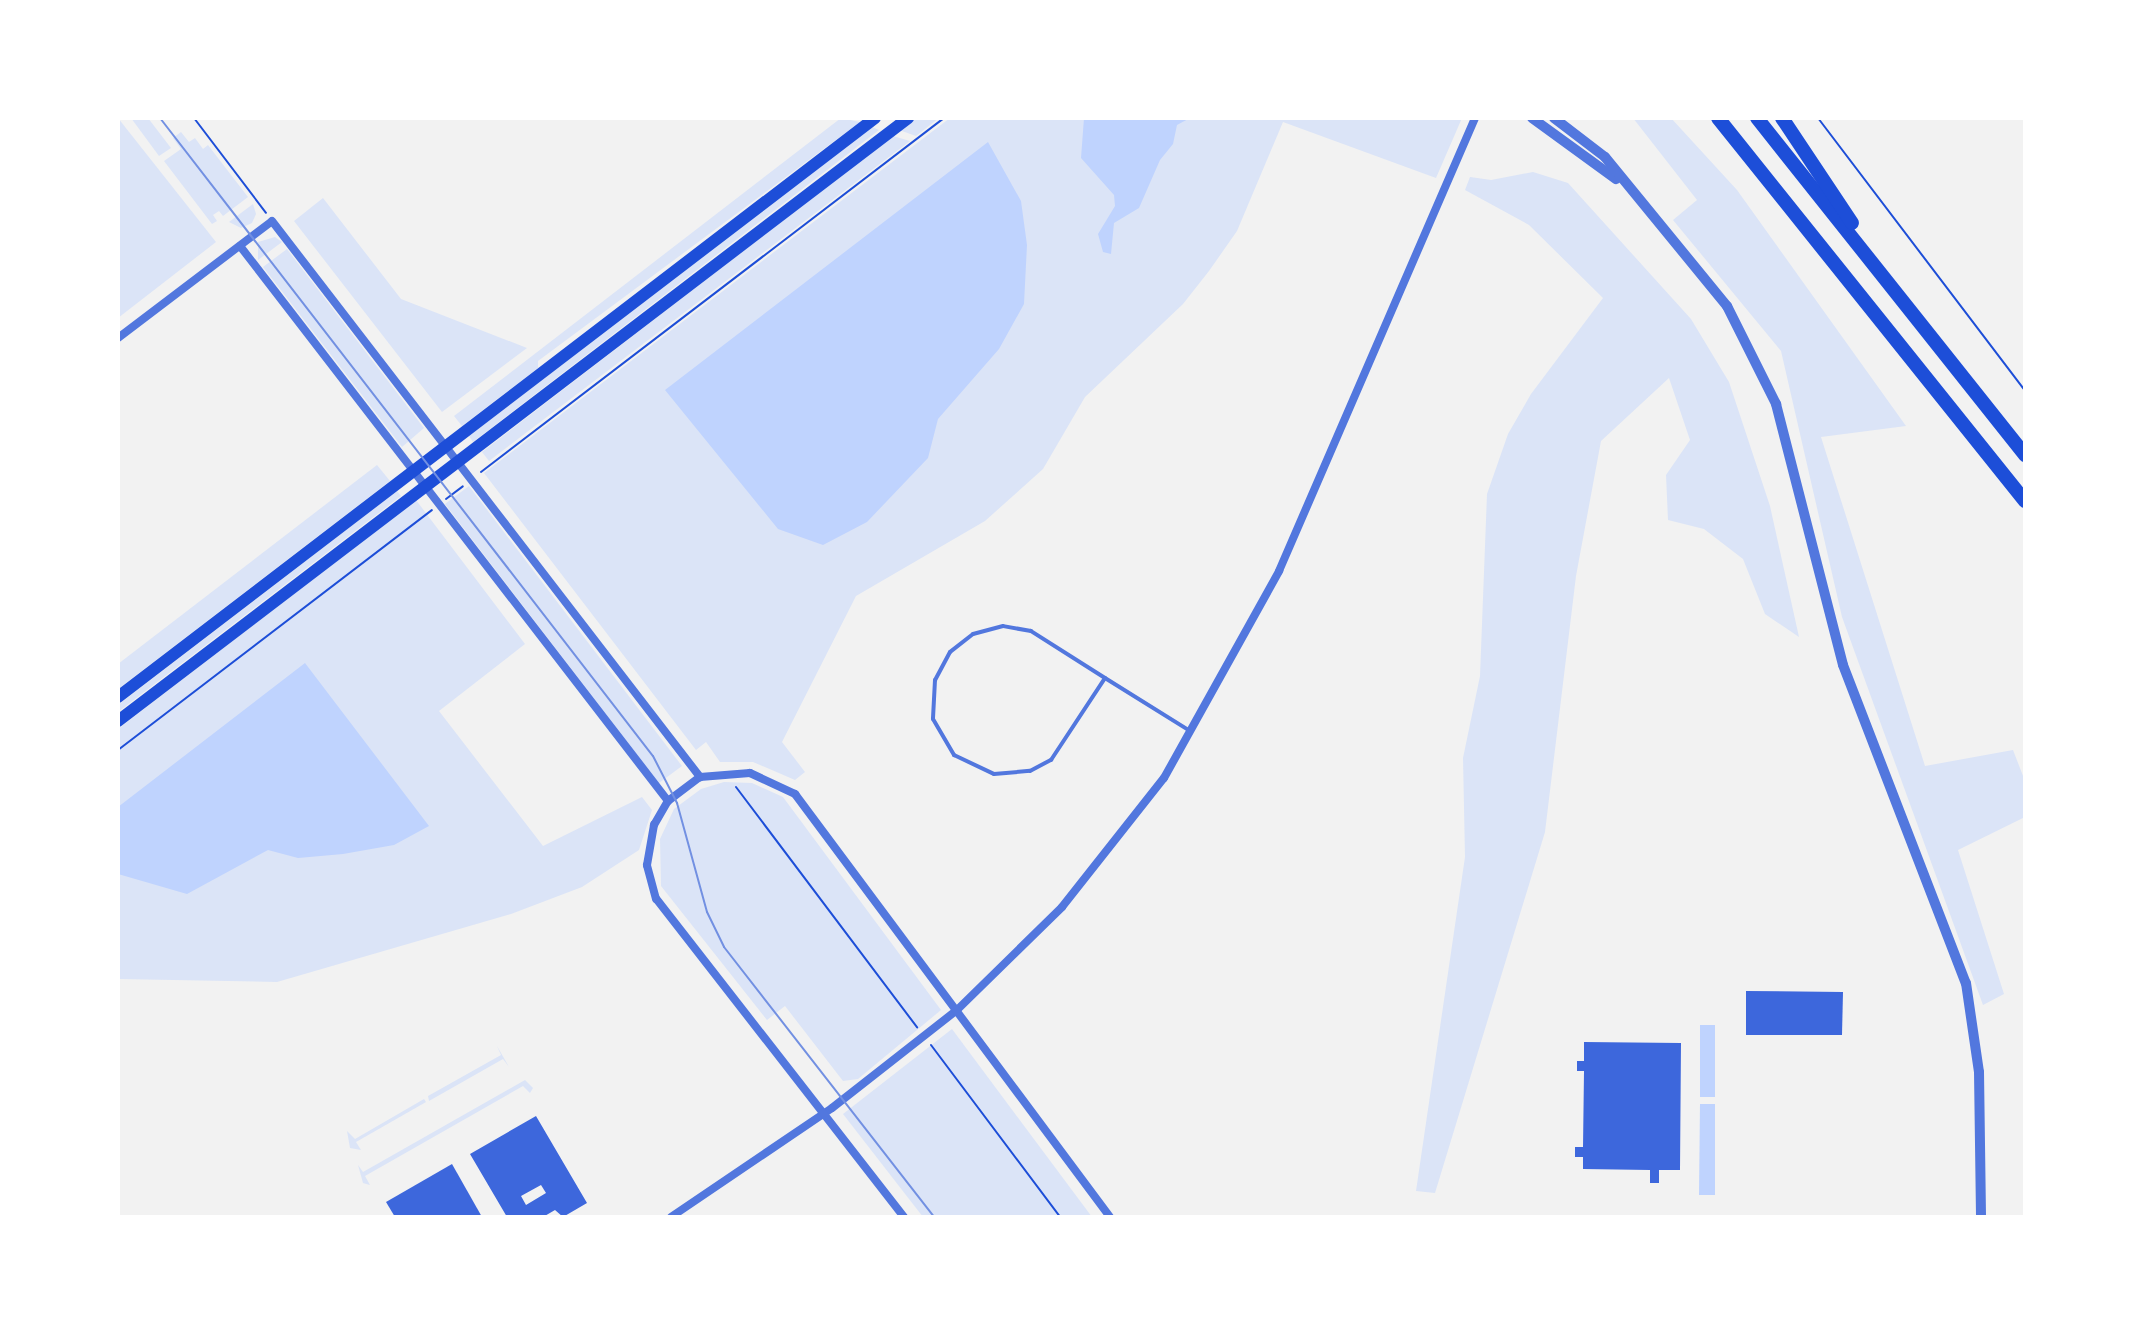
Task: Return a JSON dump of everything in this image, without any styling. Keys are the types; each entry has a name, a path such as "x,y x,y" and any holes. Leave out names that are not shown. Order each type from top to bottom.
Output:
{"highway":[{"path":"1712,118 1745,149"},
{"path":"1718,118 2025,501"},
{"path":"1757,118 1877,265 2025,455"},
{"path":"1782,118 1877,265"}],"main road":[{"path":"118,697 875,118"},
{"path":"118,721 908,118"}],"street":[{"path":"671,1217 823,1114 925,1038 957,1010 1062,907 1164,778 1193,733 1279,571 1475,118"},
{"path":"1532,118 1588,155 1635,196"},
{"path":"1554,118 1605,157 1727,306 1776,404 1843,665 1966,983 1979,1072 1981,1217"},
{"path":"118,338 272,221 700,777"},
{"path":"240,246 668,801"},
{"path":"904,1217 656,899 647,865 649,841 668,801 700,777 724,771 768,778 795,794 1110,1217"}],"lane":[{"path":"1105,678 1051,760 1030,771 994,774 966,764 945,744 933,719 935,680 950,652 973,634 1003,626 1031,631 1193,733"}],"path":[{"path":"194,118 266,213"},
{"path":"118,750 944,118"},
{"path":"1818,118 2025,391"},
{"path":"724,771 1060,1217"}],"shaded area":[{"path":"118,118 216,242 118,318"},
{"path":"131,118 148,118 171,148 159,156"},
{"path":"841,118 860,122 538,361 538,368 462,426 454,416"},
{"path":"915,118 939,118 916,136 899,130"},
{"path":"950,118 1462,118 1436,178 1283,122 1237,231 1183,304 1085,397 1043,469 985,521 856,596 782,742 805,772 795,780 753,762 720,762 706,742 696,750 484,473"},
{"path":"1633,118 1671,118 1737,190 1906,426 1821,437 1925,766 2013,750 2025,781 2025,817 1958,850 2004,994 1983,1005 1842,617 1781,351 1673,220 1697,200"},
{"path":"872,127 879,130 473,442 469,436"},
{"path":"181,132 189,142 195,138 203,149 208,145 248,197 223,216 219,211 213,215 217,221 212,224 164,161 181,149 173,138"},
{"path":"893,136 910,141 489,461 482,452"},
{"path":"1533,172 1568,183 1691,319 1729,382 1770,506 1799,637 1765,614 1743,559 1704,529 1668,520 1666,475 1690,440 1669,378 1601,441 1576,576 1545,832 1435,1193 1416,1191 1465,857 1463,758 1480,676 1487,494 1508,434 1531,394 1603,298 1529,225 1465,190 1470,177 1491,180"},
{"path":"323,198 401,299 527,348 442,412 294,221"},
{"path":"253,204 256,214 252,223 241,228 229,222"},
{"path":"275,237 282,242 258,260 258,242"},
{"path":"287,249 424,428 402,447 263,267"},
{"path":"377,465 390,481 118,689 118,664"},
{"path":"469,486 682,766 659,783 445,504"},
{"path":"397,491 401,496 118,712 118,705"},
{"path":"416,500 525,644 439,711 543,846 642,797 652,810 639,850 582,887 511,914 277,982 118,979 118,729"},
{"path":"724,782 752,783 783,797 941,1010 858,1079 843,1081 785,1006 767,1020 661,886 660,839 674,809 701,789"},
{"path":"952,1029 1092,1217 923,1217 843,1114"},
{"path":"497,1046 509,1067 503,1059 429,1101 428,1096 501,1055"},
{"path":"525,1080 533,1088 530,1093 523,1086 365,1176 370,1185 363,1183 358,1165 363,1172"},
{"path":"424,1099 426,1102 356,1142 361,1150 350,1148 347,1131 355,1139"}],"water":[{"path":"1084,118 1190,118 1177,125 1173,144 1160,160 1139,208 1114,223 1111,254 1103,252 1098,234 1115,206 1114,195 1081,158"},
{"path":"988,142 1021,201 1027,245 1024,304 999,349 938,419 928,458 867,522 823,545 778,529 665,390"},
{"path":"305,663 429,826 394,845 343,854 298,858 268,850 187,894 118,874 118,807"},
{"path":"1700,1025 1715,1025 1715,1097 1700,1097"},
{"path":"1700,1104 1715,1104 1715,1195 1699,1195"}],"building":[{"path":"1746,991 1843,992 1842,1035 1746,1035"},
{"path":"1584,1042 1681,1043 1680,1170 1659,1170 1659,1183 1650,1183 1650,1170 1583,1169 1583,1157 1575,1157 1575,1147 1583,1147 1584,1071 1577,1071 1577,1061 1584,1061"},
{"path":"536,1116 587,1203 563,1217 555,1210 543,1217 507,1217 470,1154","holes":["541,1185 546,1193 526,1205 521,1196"]},
{"path":"452,1164 482,1217 395,1217 386,1202"}],"tram line":[{"path":"160,118 653,756 677,803 707,912 724,947 934,1217"}]}
